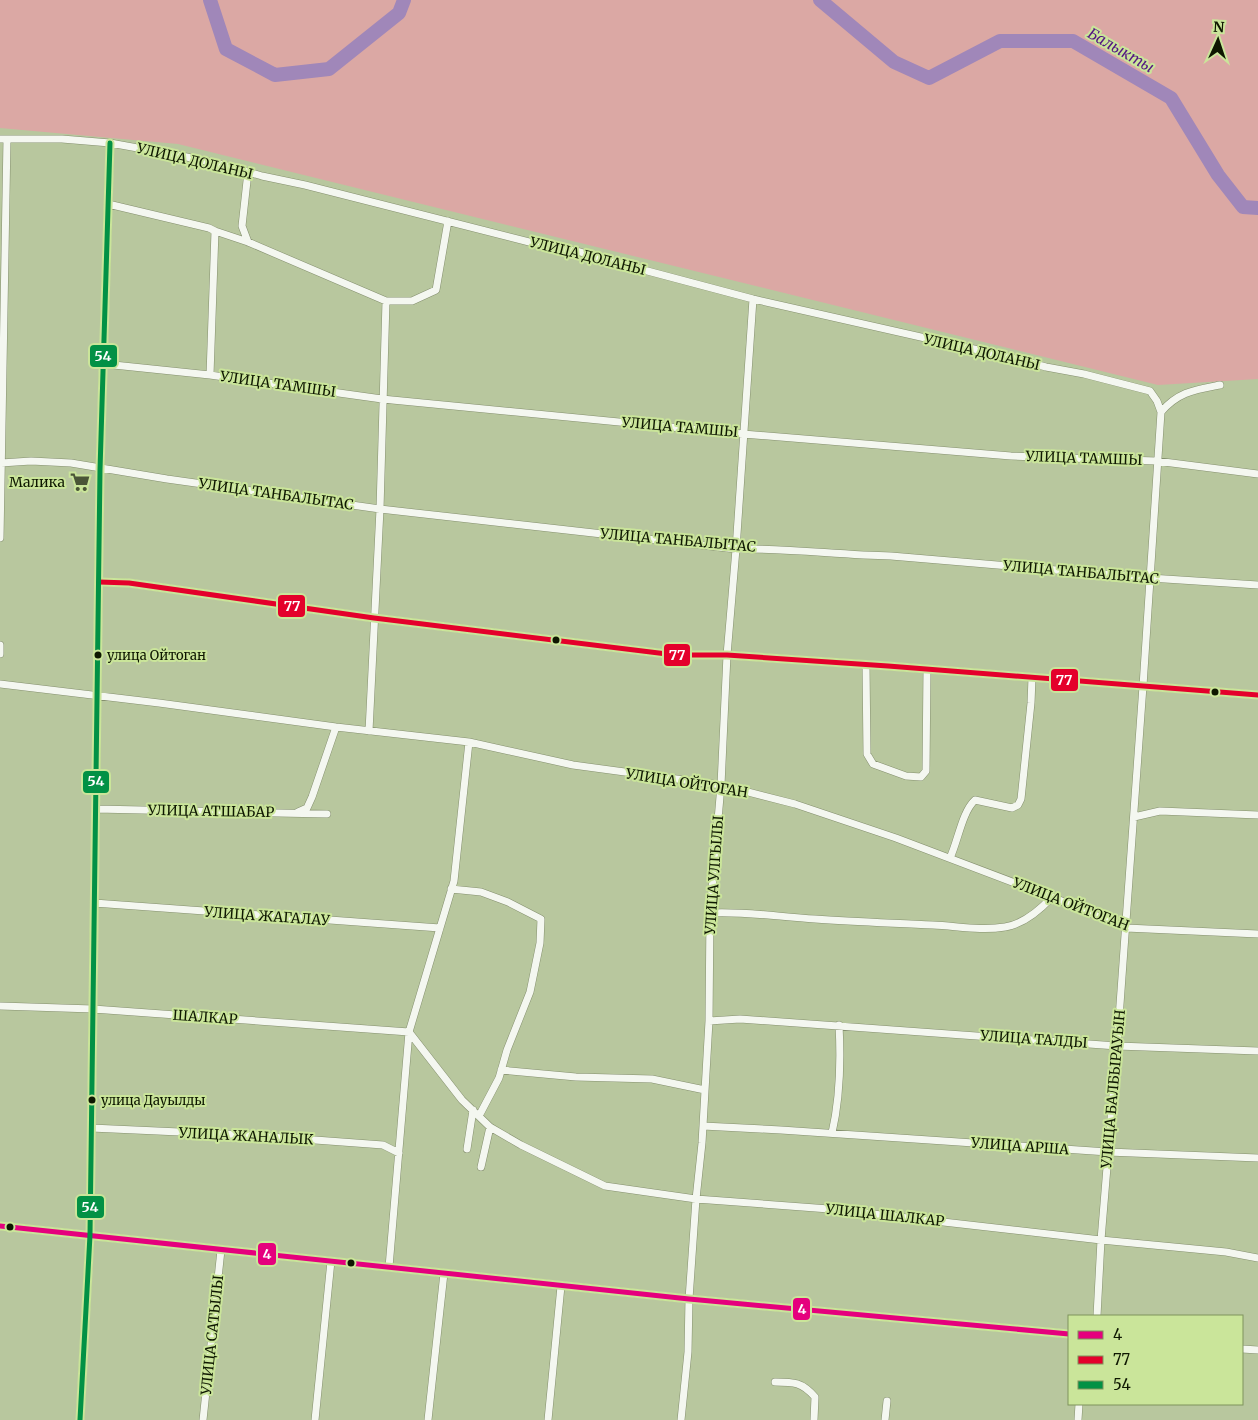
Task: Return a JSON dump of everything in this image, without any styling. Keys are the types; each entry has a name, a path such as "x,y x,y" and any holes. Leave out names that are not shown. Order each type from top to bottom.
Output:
{"street":[{"name":"УЛИЦА ДОЛАНЫ","path":"4,139 62,139 110,143 207,161 545,246 577,250 606,260 753,299 1150,390 1161,412"},
{"path":"0,538 4,139"},
{"path":"80,1420 90,1235 101,467 110,143"},
{"path":"248,172 242,226 248,242"},
{"path":"108,204 209,228 248,242 386,301 412,301 436,290 448,221"},
{"path":"210,375 215,231"},
{"name":"УЛИЦА УЛГЫЛЫ","path":"681,1420 688,1352 689,1298 703,1126 708,1021 710,912 721,785 727,655 753,299"},
{"path":"369,731 380,509 386,301"},
{"name":"УЛИЦА ТАМШЫ","path":"104,364 210,375 382,399 743,434 1011,456 1156,461 1258,474"},
{"path":"1161,412 1170,402 1182,394 1197,389 1220,386"},
{"name":"УЛИЦА БАЛБЫРАУЫН","path":"1097,1315 1101,1240 1118,1046 1143,686 1156,461 1161,412"},
{"name":"УЛИЦА ТАНБАЛЫТАС","path":"1,463 32,461 71,463 168,479 380,509 736,549 770,548 852,555 891,556 1150,578 1258,585"},
{"path":"99,582 129,583 374,618 675,655 727,655 1258,695"},
{"path":"0,645 0,654"},
{"path":"866,665 867,754 873,764 906,776 921,777 926,771 927,669"},
{"path":"950,858 966,816 975,800 1012,808 1018,805 1021,799 1026,762 1032,678"},
{"name":"УЛИЦА ОЙТОГАН","path":"0,684 336,727 470,742 573,765 721,785 795,804 950,858 1126,928 1258,934"},
{"path":"295,813 307,808 310,802 336,727"},
{"path":"389,1267 409,1032 454,881 470,742"},
{"name":"УЛИЦА АТШАБАР","path":"96,809 327,814"},
{"path":"1134,818 1160,811 1258,815"},
{"path":"451,889 481,892 508,902 541,919 540,943 530,992 499,1078 476,1113 467,1149"},
{"path":"710,912 768,914 813,919 972,928 1006,927 1023,921 1039,911 1052,897"},
{"name":"УЛИЦА ЖАГАЛАУ","path":"94,903 440,928"},
{"name":"ШАЛКАР","path":"0,1006 93,1009 409,1032"},
{"name":"УЛИЦА ТАЛДЫ","path":"708,1021 740,1018 1118,1046 1258,1051"},
{"path":"832,1133 836,1116 838,1091 839,1025"},
{"name":"УЛИЦА ШАЛКАР","path":"409,1032 462,1100 490,1127 520,1145 605,1186 696,1199 829,1209 1101,1240 1226,1252 1258,1258"},
{"path":"502,1070 576,1077 652,1079 705,1090"},
{"name":"УЛИЦА АРША","path":"703,1126 1108,1152 1258,1158"},
{"path":"481,1167 490,1127"},
{"name":"УЛИЦА ЖАНАЛЫК","path":"91,1128 246,1135 384,1145 398,1153"},
{"path":"0,1226 561,1286 1068,1334"},
{"name":"УЛИЦА САТЫЛЫ","path":"203,1420 221,1250"},
{"path":"316,1420 331,1261"},
{"path":"428,1420 444,1273"},
{"path":"548,1420 561,1286"},
{"path":"1243,1348 1258,1350"},
{"path":"775,1382 792,1382 806,1388 815,1397 814,1420"},
{"path":"885,1420 887,1401"},
{"path":"1078,1420 1079,1405"}],"shaded area":[{"path":"0,0 1258,0 1258,379 1158,385 178,144 0,128"}],"waterway":[{"name":"Балыкты","path":"210,0 226,49 275,75 329,69 399,13 404,0"},
{"name":"Балыкты","path":"820,0 894,62 929,78 1000,41 1073,41 1171,98 1218,175 1243,207 1258,208"}],"transit line":[{"name":"54","path":"80,1420 90,1235 100,470 110,143"},
{"name":"77","path":"99,582 129,583 374,618 675,655 727,655 888,666 1258,695"},
{"name":"4","path":"0,1226 689,1299 1068,1334"}],"place":[{"name":"Малика","path":"80,482"},
{"name":"улица Ойтоган","path":"98,655"},
{"name":"улица Дауылды","path":"92,1100"}]}
